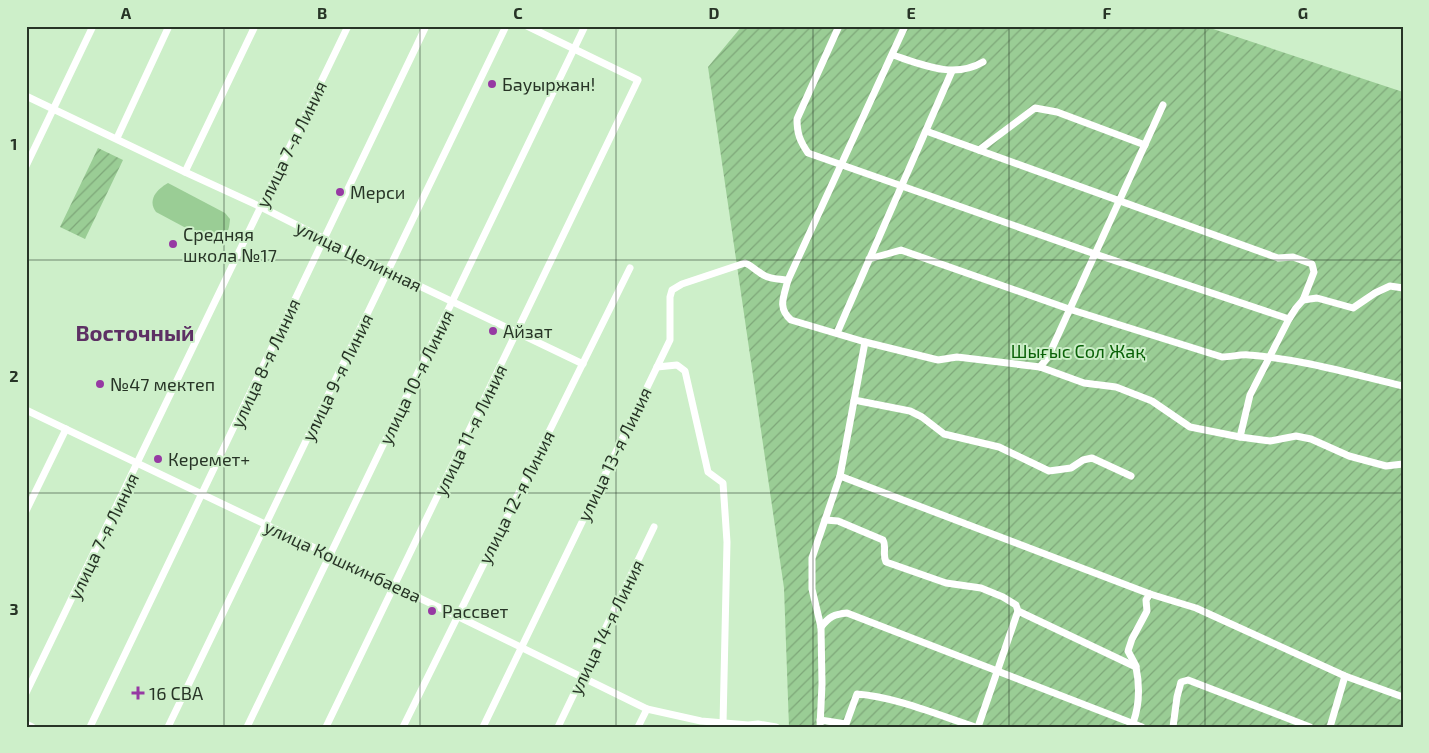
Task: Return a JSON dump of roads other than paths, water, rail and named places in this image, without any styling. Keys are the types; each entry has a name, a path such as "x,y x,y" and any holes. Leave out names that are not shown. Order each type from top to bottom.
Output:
{"street":[{"path":"26,166 93,26"},
{"path":"117,138 170,26"},
{"path":"185,172 255,26"},
{"name":"улица 7-я Линия","path":"26,693 348,26"},
{"name":"улица 8-я Линия","path":"90,727 203,495 323,239 426,26"},
{"name":"улица 9-я Линия","path":"168,727 506,26"},
{"path":"527,26 574,48"},
{"name":"улица 10-я Линия","path":"247,727 585,26"},
{"path":"839,26 797,119 797,132 800,141 808,153 1094,254 1289,319"},
{"path":"905,26 788,280 782,302 785,315 791,320 865,342 938,360 957,357 1040,367 1084,384 1116,387 1152,401 1190,427 1270,441 1296,436 1311,439 1350,456 1386,466 1403,464"},
{"name":"улица 11-я Линия","path":"326,727 638,80 574,48"},
{"path":"893,55 928,67 952,71 974,68 983,62"},
{"path":"837,333 952,71"},
{"name":"улица Целинная","path":"26,96 261,207 388,271 583,364"},
{"path":"1040,367 1048,357 1163,105"},
{"path":"979,150 1035,108 1057,112 1145,144"},
{"path":"926,131 1278,258 1293,257 1312,264 1314,272 1303,300 1289,319 1250,395 1240,437"},
{"path":"869,259 901,250 1069,309 1222,357 1246,355 1292,360 1403,386"},
{"name":"улица 13-я Линия","path":"483,727 671,336 670,297 672,290 682,284 744,263 750,264 760,274 771,278 788,280"},
{"name":"улица 12-я Линия","path":"403,727 630,268"},
{"path":"1303,300 1317,298 1353,308 1375,293 1390,286 1403,288"},
{"path":"825,520 838,521 883,540 886,562 946,583 981,588 1003,597 1016,605 1018,611 976,727 914,707 857,694 846,724 820,724 822,684 821,627 812,589 812,558 840,476 865,342"},
{"path":"657,368 677,365 685,371 708,472 723,483 727,542 723,724"},
{"path":"854,400 910,411 922,417 944,434 999,447 1049,471 1071,468 1083,460 1092,458 1131,476"},
{"name":"улица Кошкинбаева","path":"26,410 647,709 701,724 748,726 758,724 776,727"},
{"path":"26,511 66,429"},
{"path":"840,476 1150,594 1196,608 1345,676 1403,697"},
{"name":"улица 14-я Линия","path":"558,727 654,527"},
{"path":"1133,723 1139,700 1139,683 1136,667 1128,651 1132,639 1148,611 1146,600 1150,594"},
{"path":"1018,611 1136,667"},
{"path":"821,627 827,619 835,614 847,613 1142,727"},
{"path":"1330,727 1345,676"},
{"path":"1172,727 1181,682 1188,680 1310,727"},
{"path":"638,727 647,709"},
{"path":"26,724 32,727"}],"place":[{"name":"Бауыржан!","path":"492,84"},
{"name":"Мерси","path":"340,192"},
{"name":"Средняя школа №17","path":"173,244"},
{"name":"Айзат","path":"493,331"},
{"name":"№47 мектеп","path":"100,384"},
{"name":"Керемет+","path":"158,459"},
{"name":"Рассвет","path":"432,611"},
{"name":"16 СВА","path":"138,693"}],"district":[{"name":"Восточный","path":"135,332"}],"park label":[{"name":"Шығыс Сол Жақ","path":"1078,351"}]}
